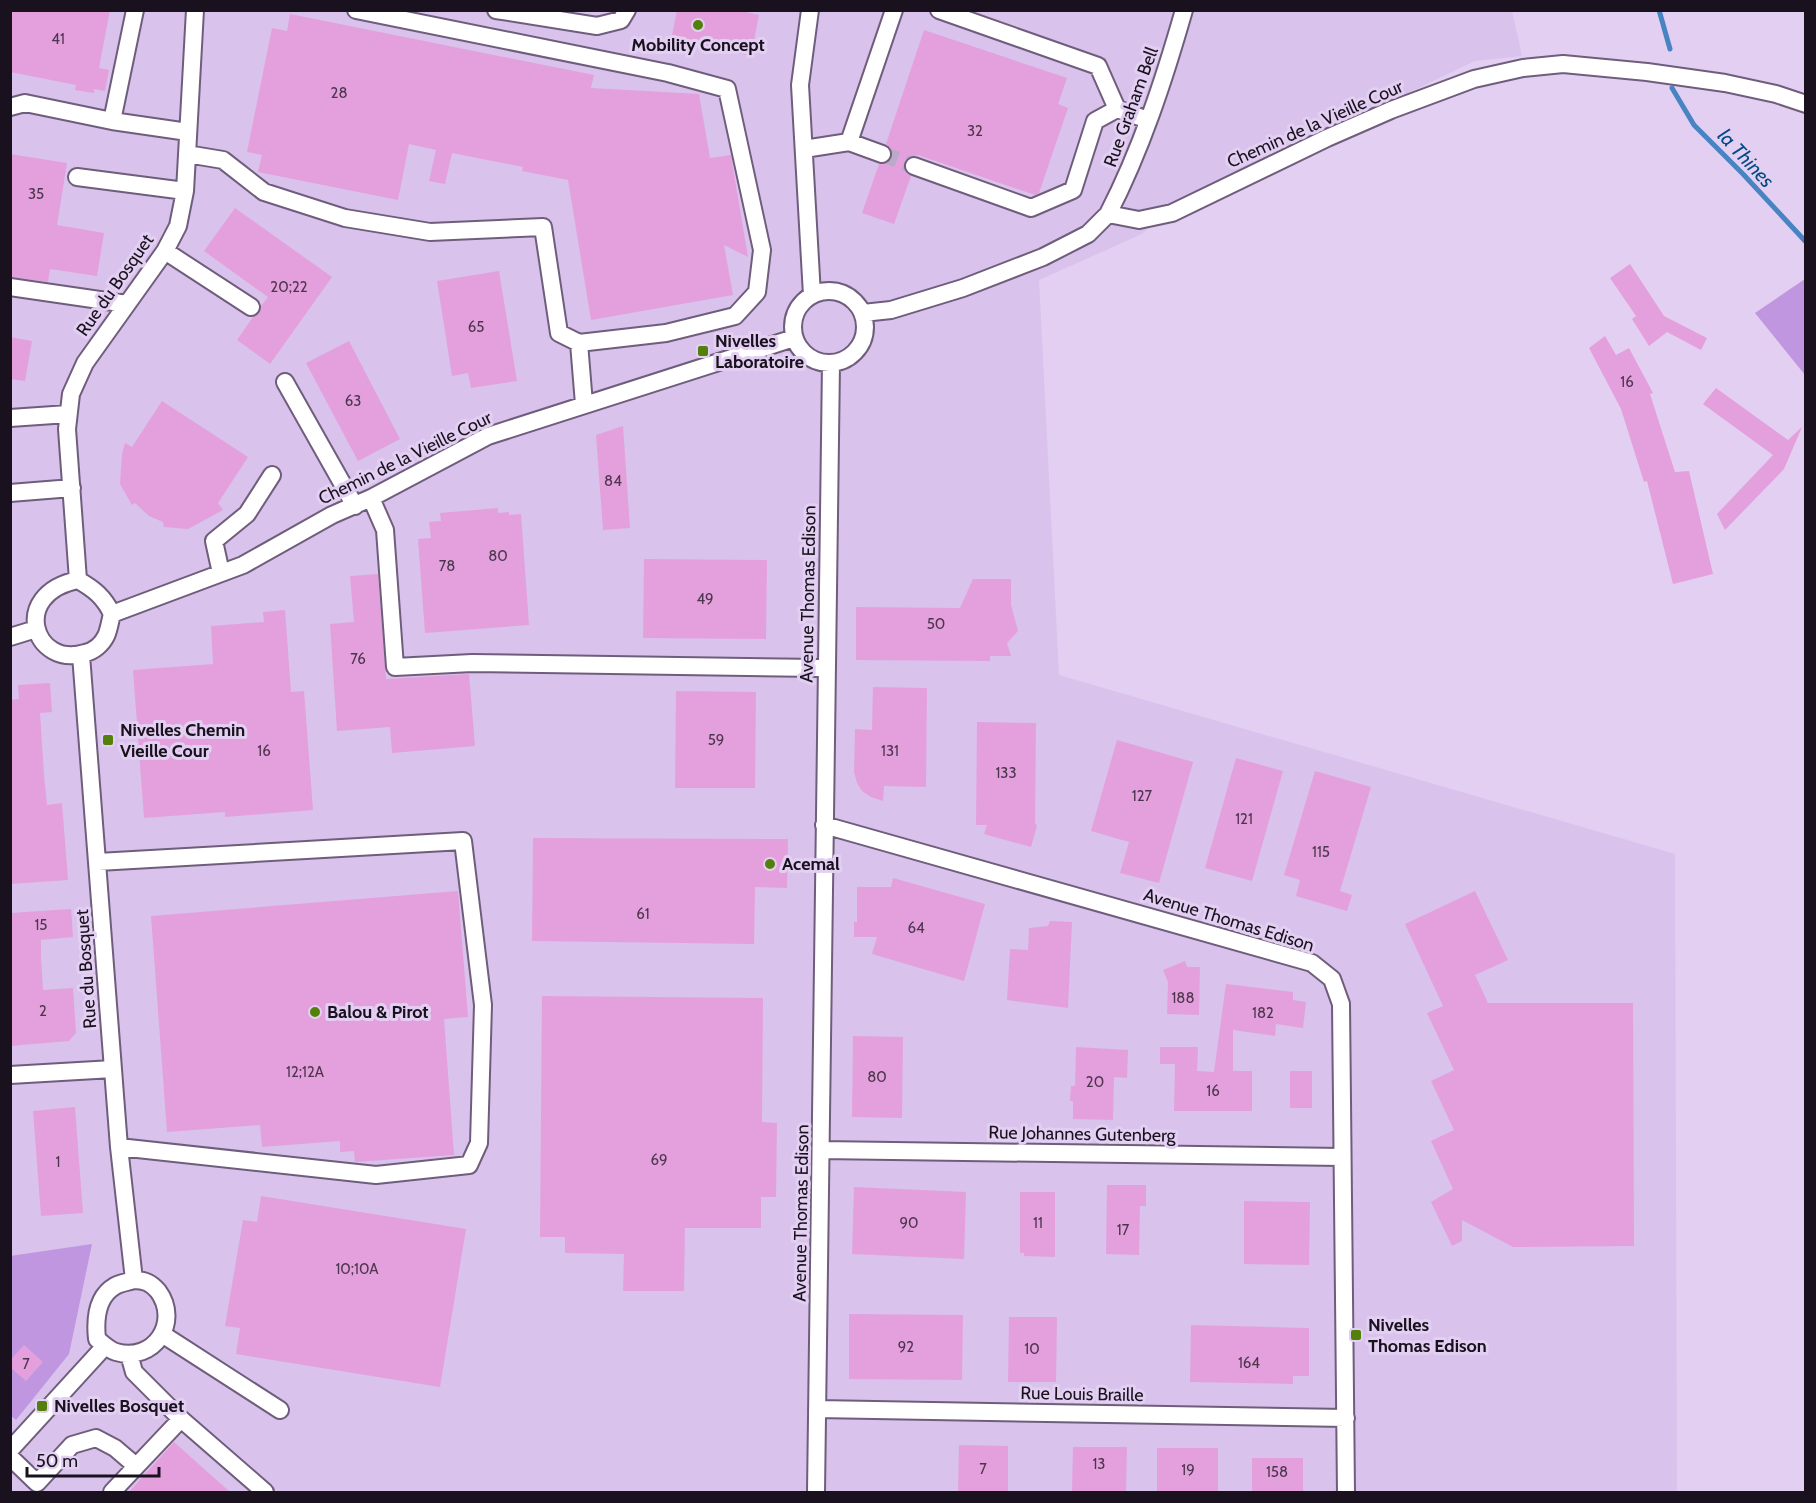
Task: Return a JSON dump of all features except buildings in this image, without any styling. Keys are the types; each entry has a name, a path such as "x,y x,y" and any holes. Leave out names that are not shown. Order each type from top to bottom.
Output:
{"street":[{"path":"112,121 135,10"},
{"name":"Rue du Bosquet","path":"78,580 68,414 71,394 85,363 165,250 177,226 185,191 195,10"},
{"path":"187,154 223,160 264,192 345,218 430,232 543,227 559,333 579,343 666,333 735,316 756,292 762,250 727,89 668,73 356,10"},
{"path":"496,10 597,26 621,20 627,10"},
{"path":"810,10 800,85 812,295"},
{"path":"849,142 894,10"},
{"path":"939,10 1098,66 1117,109 1148,120"},
{"name":"Rue Graham Bell","path":"1108,214 1119,193 1148,120 1184,10"},
{"name":"Chemin de la Vieille Cour","path":"1108,214 1139,220 1172,213 1327,138 1391,110 1474,79 1523,68 1563,64 1647,72 1725,83 1776,94 1806,104"},
{"path":"10,107 25,104 112,121 188,132"},
{"path":"914,166 1031,208 1072,190 1095,121 1117,109"},
{"path":"804,149 849,142 882,154"},
{"path":"77,177 185,191"},
{"path":"862,313 891,310 963,288 1042,257 1088,234 1108,214"},
{"path":"165,250 251,307"},
{"path":"10,286 127,304"},
{"path":"833,291 845,295 856,302 862,313 865,330 859,348 850,357 831,364 809,358 800,350 794,338 792,325 795,313 802,302 812,295 833,291"},
{"name":"Chemin de la Vieille Cour","path":"112,614 243,564 332,515 355,506 488,436 794,338"},
{"path":"579,343 584,404"},
{"name":"Avenue Thomas Edison","path":"816,1492 831,364"},
{"path":"285,382 355,506"},
{"path":"10,418 68,414"},
{"path":"221,573 214,541 247,514 272,475"},
{"path":"10,493 72,488"},
{"path":"370,498 385,530 395,667 472,663 819,668"},
{"path":"78,580 102,596 112,614 106,636 99,646 81,655 68,656 57,653 46,646 36,629 35,619 38,606 45,595 55,587 78,580"},
{"path":"10,637 36,629"},
{"name":"Rue du Bosquet","path":"81,655 119,1147 134,1280"},
{"name":"Avenue Thomas Edison","path":"824,825 1312,963 1332,979 1341,1004 1346,1492"},
{"path":"98,862 463,841 483,1005 479,1143 469,1165 376,1175 119,1147"},
{"path":"10,1075 113,1069"},
{"name":"Rue Johannes Gutenberg","path":"821,1150 1342,1157"},
{"path":"134,1280 152,1284 164,1300 167,1313 162,1334 142,1352 129,1354 115,1352 97,1339 96,1316 100,1304 115,1286 134,1280"},
{"path":"162,1334 280,1410"},
{"path":"10,1450 105,1346"},
{"path":"129,1354 134,1372 181,1419 265,1492"},
{"name":"Rue Louis Braille","path":"817,1409 1346,1418"},
{"path":"112,1492 181,1419"},
{"path":"10,1457 38,1482 72,1445 96,1438 115,1448 136,1466"}],"shaded area":[{"path":"10,11 1512,11 1522,56 1475,61 1171,206 1142,234 1039,280 1059,675 1675,854 1677,1492 11,1492"},
{"path":"1805,279 1805,375 1755,313"},
{"path":"92,1244 69,1354 16,1420 10,1415 10,1256"}],"waterway":[{"name":"la Thines","path":"1659,10 1670,49"},
{"name":"la Thines","path":"1672,88 1694,125 1806,242"}],"tunnel":[{"path":"882,154 914,166"}],"place":[{"name":"Mobility Concept","path":"698,25"},
{"name":"Nivelles Laboratoire","path":"703,351"},
{"name":"Nivelles Chemin Vieille Cour","path":"108,740"},
{"name":"Acemal","path":"770,864"},
{"name":"Balou & Pirot","path":"315,1012"},
{"name":"Nivelles Thomas Edison","path":"1356,1335"},
{"name":"Nivelles Bosquet","path":"42,1406"}]}
